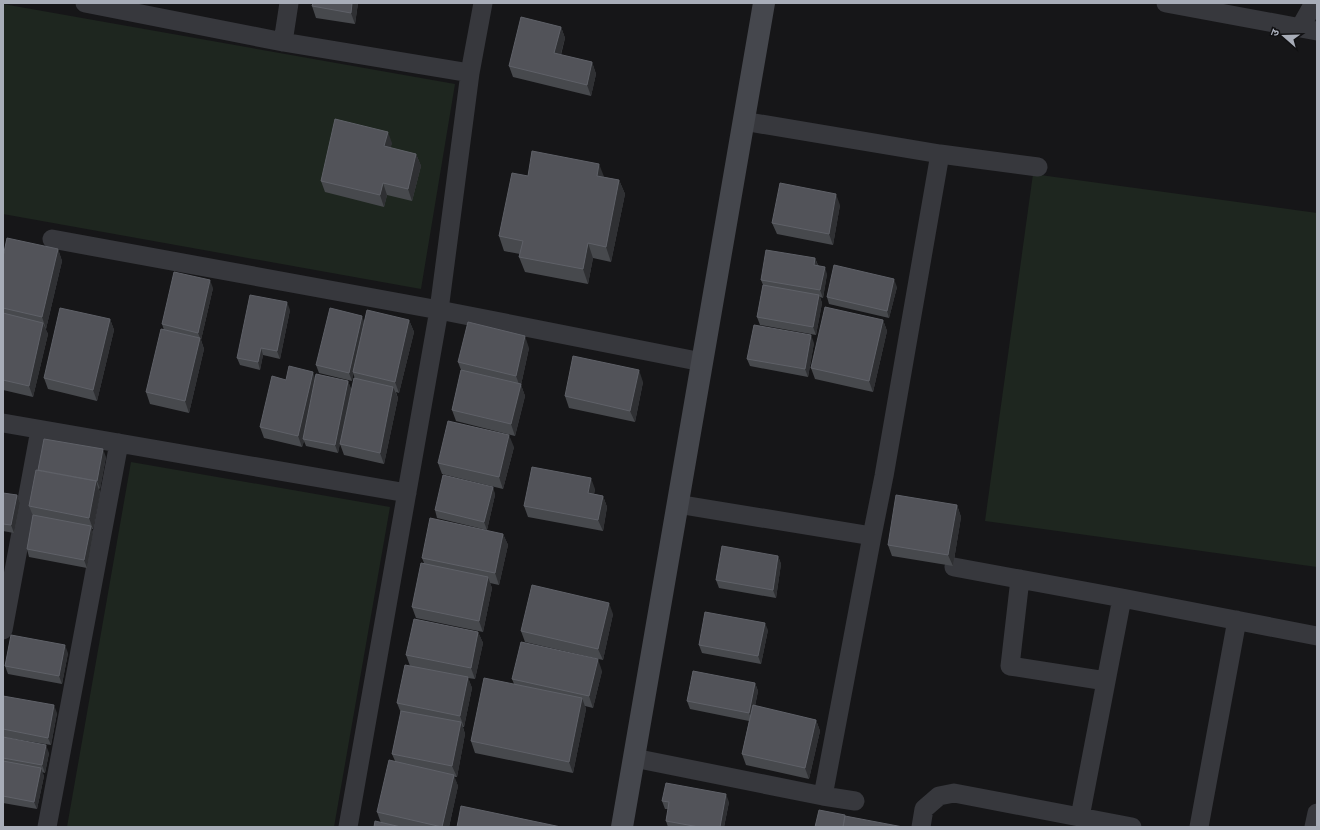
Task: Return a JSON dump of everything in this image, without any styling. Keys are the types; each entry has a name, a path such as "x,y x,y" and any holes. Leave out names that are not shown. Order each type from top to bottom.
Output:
{"street":[{"path":"85,3 283,42 470,73"},
{"path":"283,42 289,3"},
{"path":"348,827 439,310 470,73 483,3"},
{"path":"622,827 764,3"},
{"path":"1166,3 1309,30 1314,3"},
{"path":"743,121 940,154 1038,167"},
{"path":"824,796 884,476 940,154"},
{"path":"52,239 439,310 702,362"},
{"path":"3,423 407,493"},
{"path":"3,630 40,430"},
{"path":"47,827 118,442"},
{"path":"677,504 872,536"},
{"path":"954,567 1317,636"},
{"path":"1020,579 1010,666 1106,681"},
{"path":"1080,817 1122,598"},
{"path":"1199,827 1237,620"},
{"path":"634,758 855,801"},
{"path":"921,827 924,810 939,796 954,793 1132,827"},
{"path":"1314,827 1317,813"}],"shaded area":[{"path":"3,4 455,84 421,289 3,214"},
{"path":"1033,174 1317,213 1317,567 985,521"},
{"path":"131,462 390,507 334,827 67,827"}],"building":[{"path":"313,3 352,3 351,13 312,6"},
{"path":"521,17 561,27 554,53 592,62 587,85 509,66"},
{"path":"335,119 388,132 384,146 416,154 408,189 383,183 380,195 321,181"},
{"path":"532,151 599,164 597,176 619,180 606,247 588,243 583,269 519,257 523,241 499,236 512,173 528,176"},
{"path":"780,183 836,194 829,234 772,223"},
{"path":"7,238 58,249 42,317 3,308 3,257"},
{"path":"766,250 815,258 814,265 825,267 820,290 761,280"},
{"path":"834,265 894,279 887,311 827,297"},
{"path":"174,272 210,280 198,333 162,324"},
{"path":"763,285 819,295 813,327 757,317"},
{"path":"250,295 287,302 277,351 261,348 258,362 237,358"},
{"path":"825,307 883,320 869,381 811,368"},
{"path":"60,308 110,319 93,390 44,378"},
{"path":"330,308 362,316 349,373 316,365"},
{"path":"367,310 409,320 395,382 353,372"},
{"path":"3,313 43,323 29,386 3,380"},
{"path":"468,322 525,336 516,376 458,362"},
{"path":"754,325 811,335 805,369 747,359"},
{"path":"161,329 200,338 185,401 146,392"},
{"path":"573,356 639,370 630,411 565,396"},
{"path":"289,366 313,372 298,436 260,427 272,376 286,380"},
{"path":"461,370 521,384 511,424 452,410"},
{"path":"316,374 348,381 335,445 303,439"},
{"path":"354,378 393,387 380,453 340,444"},
{"path":"448,421 509,435 499,477 438,463"},
{"path":"44,439 103,449 97,481 38,470"},
{"path":"532,467 591,478 588,493 603,496 598,520 524,506"},
{"path":"36,470 96,481 89,518 29,506"},
{"path":"443,475 493,487 484,522 435,510"},
{"path":"3,493 17,495 11,525 3,524"},
{"path":"896,495 957,505 948,555 888,545"},
{"path":"33,515 91,526 84,560 27,549"},
{"path":"430,518 503,534 495,573 422,558"},
{"path":"722,546 778,556 773,590 716,580"},
{"path":"421,563 488,577 479,621 412,607"},
{"path":"532,585 609,603 598,649 521,631"},
{"path":"705,612 765,623 758,656 699,645"},
{"path":"414,619 478,632 471,668 406,655"},
{"path":"11,635 65,645 59,676 5,666"},
{"path":"521,642 598,659 589,696 512,679"},
{"path":"405,665 468,677 460,716 397,703"},
{"path":"693,671 755,683 749,713 687,701"},
{"path":"484,678 582,698 569,762 471,741"},
{"path":"3,696 54,705 48,738 3,729"},
{"path":"753,705 816,720 805,768 742,754"},
{"path":"401,711 461,722 452,766 392,754"},
{"path":"3,737 46,745 42,765 3,758"},
{"path":"389,760 454,775 442,827 377,812"},
{"path":"3,761 41,768 34,802 3,796"},
{"path":"666,783 726,794 720,827 699,827 666,821 669,802 662,801"},
{"path":"461,806 561,827 457,827"},
{"path":"819,810 845,815 843,827 815,827"},
{"path":"845,816 903,827 843,827"},
{"path":"375,821 401,827 374,827"}]}
